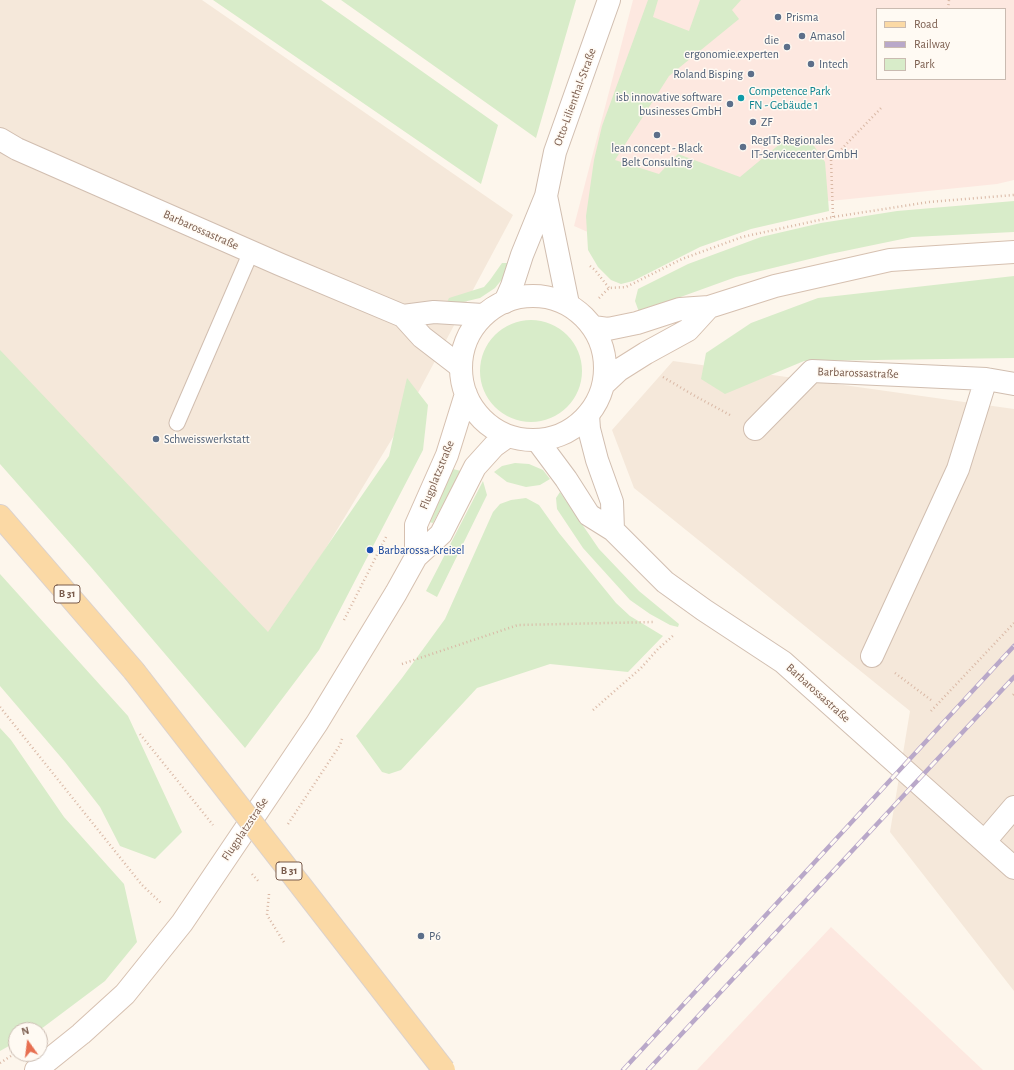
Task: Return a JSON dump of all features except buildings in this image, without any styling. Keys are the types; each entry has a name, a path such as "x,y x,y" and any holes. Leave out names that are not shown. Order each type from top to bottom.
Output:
{"main road":[{"name":"B 31","path":"0,516 134,672 444,1070"}],"street":[{"name":"Otto-Lilienthal-Straße","path":"505,302 546,196 555,152 609,0"},
{"name":"Barbarossastraße","path":"0,139 16,149 251,252 403,316 422,337 461,367"},
{"name":"Otto-Lilienthal-Straße","path":"546,196 581,316 602,344 605,364 604,384"},
{"path":"710,307 688,330 619,370 604,384 597,401 588,415 573,428 556,436 537,440 508,436 490,426 475,411 466,394 462,380 461,367 464,348 471,330 483,315 494,307 505,302 527,296 550,298 581,316 608,329 637,323 680,309 710,307 775,286 890,260 1014,252"},
{"path":"403,316 434,312 483,315"},
{"name":"Barbarossastraße","path":"755,429 812,371 986,379 1014,384"},
{"path":"872,656 958,470 986,379"},
{"name":"Flugplatzstraße","path":"416,557 416,525 447,455 466,394"},
{"path":"588,415 589,429 593,445 612,502 613,530"},
{"name":"Flugplatzstraße","path":"36,1070 81,1034 125,994 182,923 317,723 396,593 416,557 441,534 475,467 494,446 508,436"},
{"name":"Barbarossastraße","path":"537,440 566,479 589,515 613,530 666,582 704,610 783,662 1014,868"},
{"path":"985,841 1014,807"}],"lane":[{"path":"177,423 251,252"}],"path":[{"path":"832,217 831,160 883,106"},
{"path":"581,316 609,288 626,287 682,259 742,237 832,217 929,202 1014,195"},
{"path":"584,262 595,270 609,288"},
{"path":"658,373 695,396 755,429"},
{"path":"343,622 390,531"},
{"path":"402,664 518,625 654,622"},
{"path":"931,711 1014,622"},
{"path":"593,710 641,668 658,649 675,634"},
{"path":"911,685 931,700"},
{"path":"0,707 142,885 182,923"},
{"path":"140,734 208,818"},
{"path":"288,825 340,745"},
{"path":"270,895 267,915 285,944"}],"shaded area":[{"path":"0,0 202,0 513,215 404,419 263,652 0,378"},
{"path":"633,0 1014,0 1014,180 997,184 741,210 638,254 574,226"},
{"path":"673,361 1014,409 1014,991 890,832 910,711 634,488 612,430"},
{"path":"831,927 983,1070 697,1070"}],"green space":[{"path":"213,0 321,0 498,125 481,184"},
{"path":"341,0 576,0 536,138"},
{"path":"648,0 658,0 653,17 689,31 700,0 741,0 732,10 739,19 669,76 615,160 659,174 678,154 740,177 787,138 808,137 825,162 829,211 751,229 700,247 633,281 621,284 611,280 598,267 588,250 586,216 594,160 602,126"},
{"path":"1014,201 1014,232 912,237 830,254 736,277 639,312 635,301 638,289 688,264 761,237 821,223 897,211"},
{"path":"502,263 511,263 508,272 495,288 480,298 459,303 446,304 449,298 484,287"},
{"path":"1014,276 1014,358 804,361 725,394 701,379 706,353 751,323 818,298"},
{"path":"531,320 541,321 560,328 574,342 581,361 581,381 574,400 560,414 541,421 531,422 521,421 502,414 488,400 481,381 480,371 481,361 488,342 502,328 521,321"},
{"path":"0,350 268,632 389,456 407,378 428,405 423,450 319,650 245,748 91,567 0,464"},
{"path":"515,463 529,464 543,470 550,479 540,485 526,487 507,482 494,472 502,466"},
{"path":"453,469 461,471 433,523 429,522"},
{"path":"483,481 487,495 437,597 426,591"},
{"path":"560,492 599,549 639,591 679,624 678,627 670,625 650,614 630,600 583,548 557,509 556,498"},
{"path":"526,498 539,505 559,533 616,603 630,616 663,636 628,672 550,664 477,688 401,770 389,774 382,772 356,736 402,678 445,619 493,512 500,504 511,500"},
{"path":"0,574 128,716 182,832 155,859 120,846 100,807 65,762 0,686"},
{"path":"0,728 11,740 64,817 124,884 137,942 105,981 48,1024 48,1022 8,1022 8,1046 0,1051"}],"railway":[{"path":"623,1070 1014,646"},
{"path":"648,1070 1014,677"}],"place":[{"name":"Prisma","path":"778,17"},
{"name":"Amasol","path":"802,36"},
{"name":"die ergonomie.experten","path":"787,47"},
{"name":"Intech","path":"811,64"},
{"name":"Roland Bisping","path":"751,74"},
{"name":"Competence Park FN - Gebäude 1","path":"741,98"},
{"name":"isb innovative software businesses GmbH","path":"730,104"},
{"name":"ZF","path":"753,122"},
{"name":"lean concept - Black Belt Consulting","path":"657,135"},
{"name":"RegITs Regionales IT-Servicecenter GmbH","path":"743,147"},
{"name":"Schweisswerkstatt","path":"156,439"},
{"name":"Barbarossa-Kreisel","path":"370,550"},
{"name":"P6","path":"421,936"}]}
